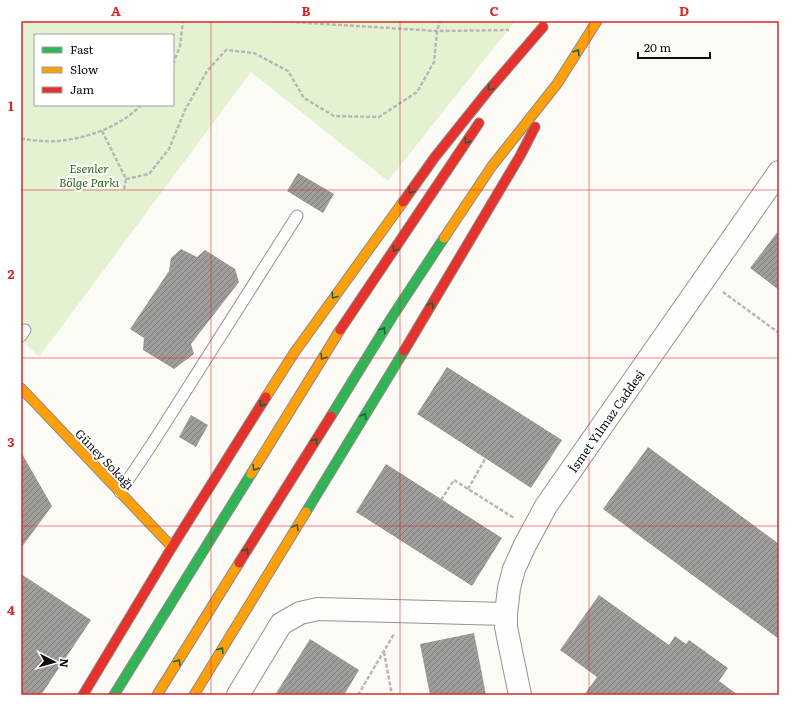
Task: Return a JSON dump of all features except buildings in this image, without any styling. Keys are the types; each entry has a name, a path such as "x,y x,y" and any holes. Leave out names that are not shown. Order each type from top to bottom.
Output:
{"main road":[{"path":"157,695 392,317 492,166 556,84 597,21"},
{"path":"503,86 545,24"},
{"path":"83,695 172,546 294,353 435,157 487,92 545,24"},
{"path":"194,695 403,352 520,156 556,84"},
{"path":"114,695 333,341 485,113"},
{"name":"Güney Sokağı","path":"21,388 172,546"}],"street":[{"name":"İsmet Yılmaz Caddesi","path":"520,695 506,626 506,614 509,588 514,569 524,545 546,506 779,172"},
{"path":"238,695 281,624 300,613 318,609 506,614"}],"lane":[{"path":"120,492 297,216"}],"path":[{"path":"174,61 180,46 183,21"},
{"path":"278,21 437,31 508,30 545,24"},
{"path":"126,179 149,174 169,149 185,110 207,72 226,50 254,53 288,71 304,98 334,116 379,117 417,92 434,62 437,31 440,21"},
{"path":"21,139 56,141 82,138 102,131 133,114 140,106"},
{"path":"102,131 126,179 124,189"},
{"path":"704,279 779,333"},
{"path":"468,489 486,459"},
{"path":"442,500 454,480 533,530"},
{"path":"358,695 408,611"},
{"path":"384,652 392,695"}],"green space":[{"name":"Esenler Bölge Parkı","path":"21,21 515,21 388,181 251,72 39,357 21,339"}],"traffic: fast":[{"path":"331,416 392,317 444,238"},
{"path":"306,512 404,351"},
{"path":"114,695 251,474"}],"traffic: slow":[{"path":"444,238 492,166 557,84 597,21"},
{"path":"266,397 294,353 403,202"},
{"path":"251,474 340,330"},
{"path":"21,388 172,547"},
{"path":"194,695 306,512"},
{"path":"157,695 239,563"}],"traffic: jam":[{"path":"403,202 435,157 487,92 543,27"},
{"path":"340,330 479,123"},
{"path":"404,351 520,156 535,127"},
{"path":"83,695 172,547 266,397"},
{"path":"239,563 331,416"}]}
